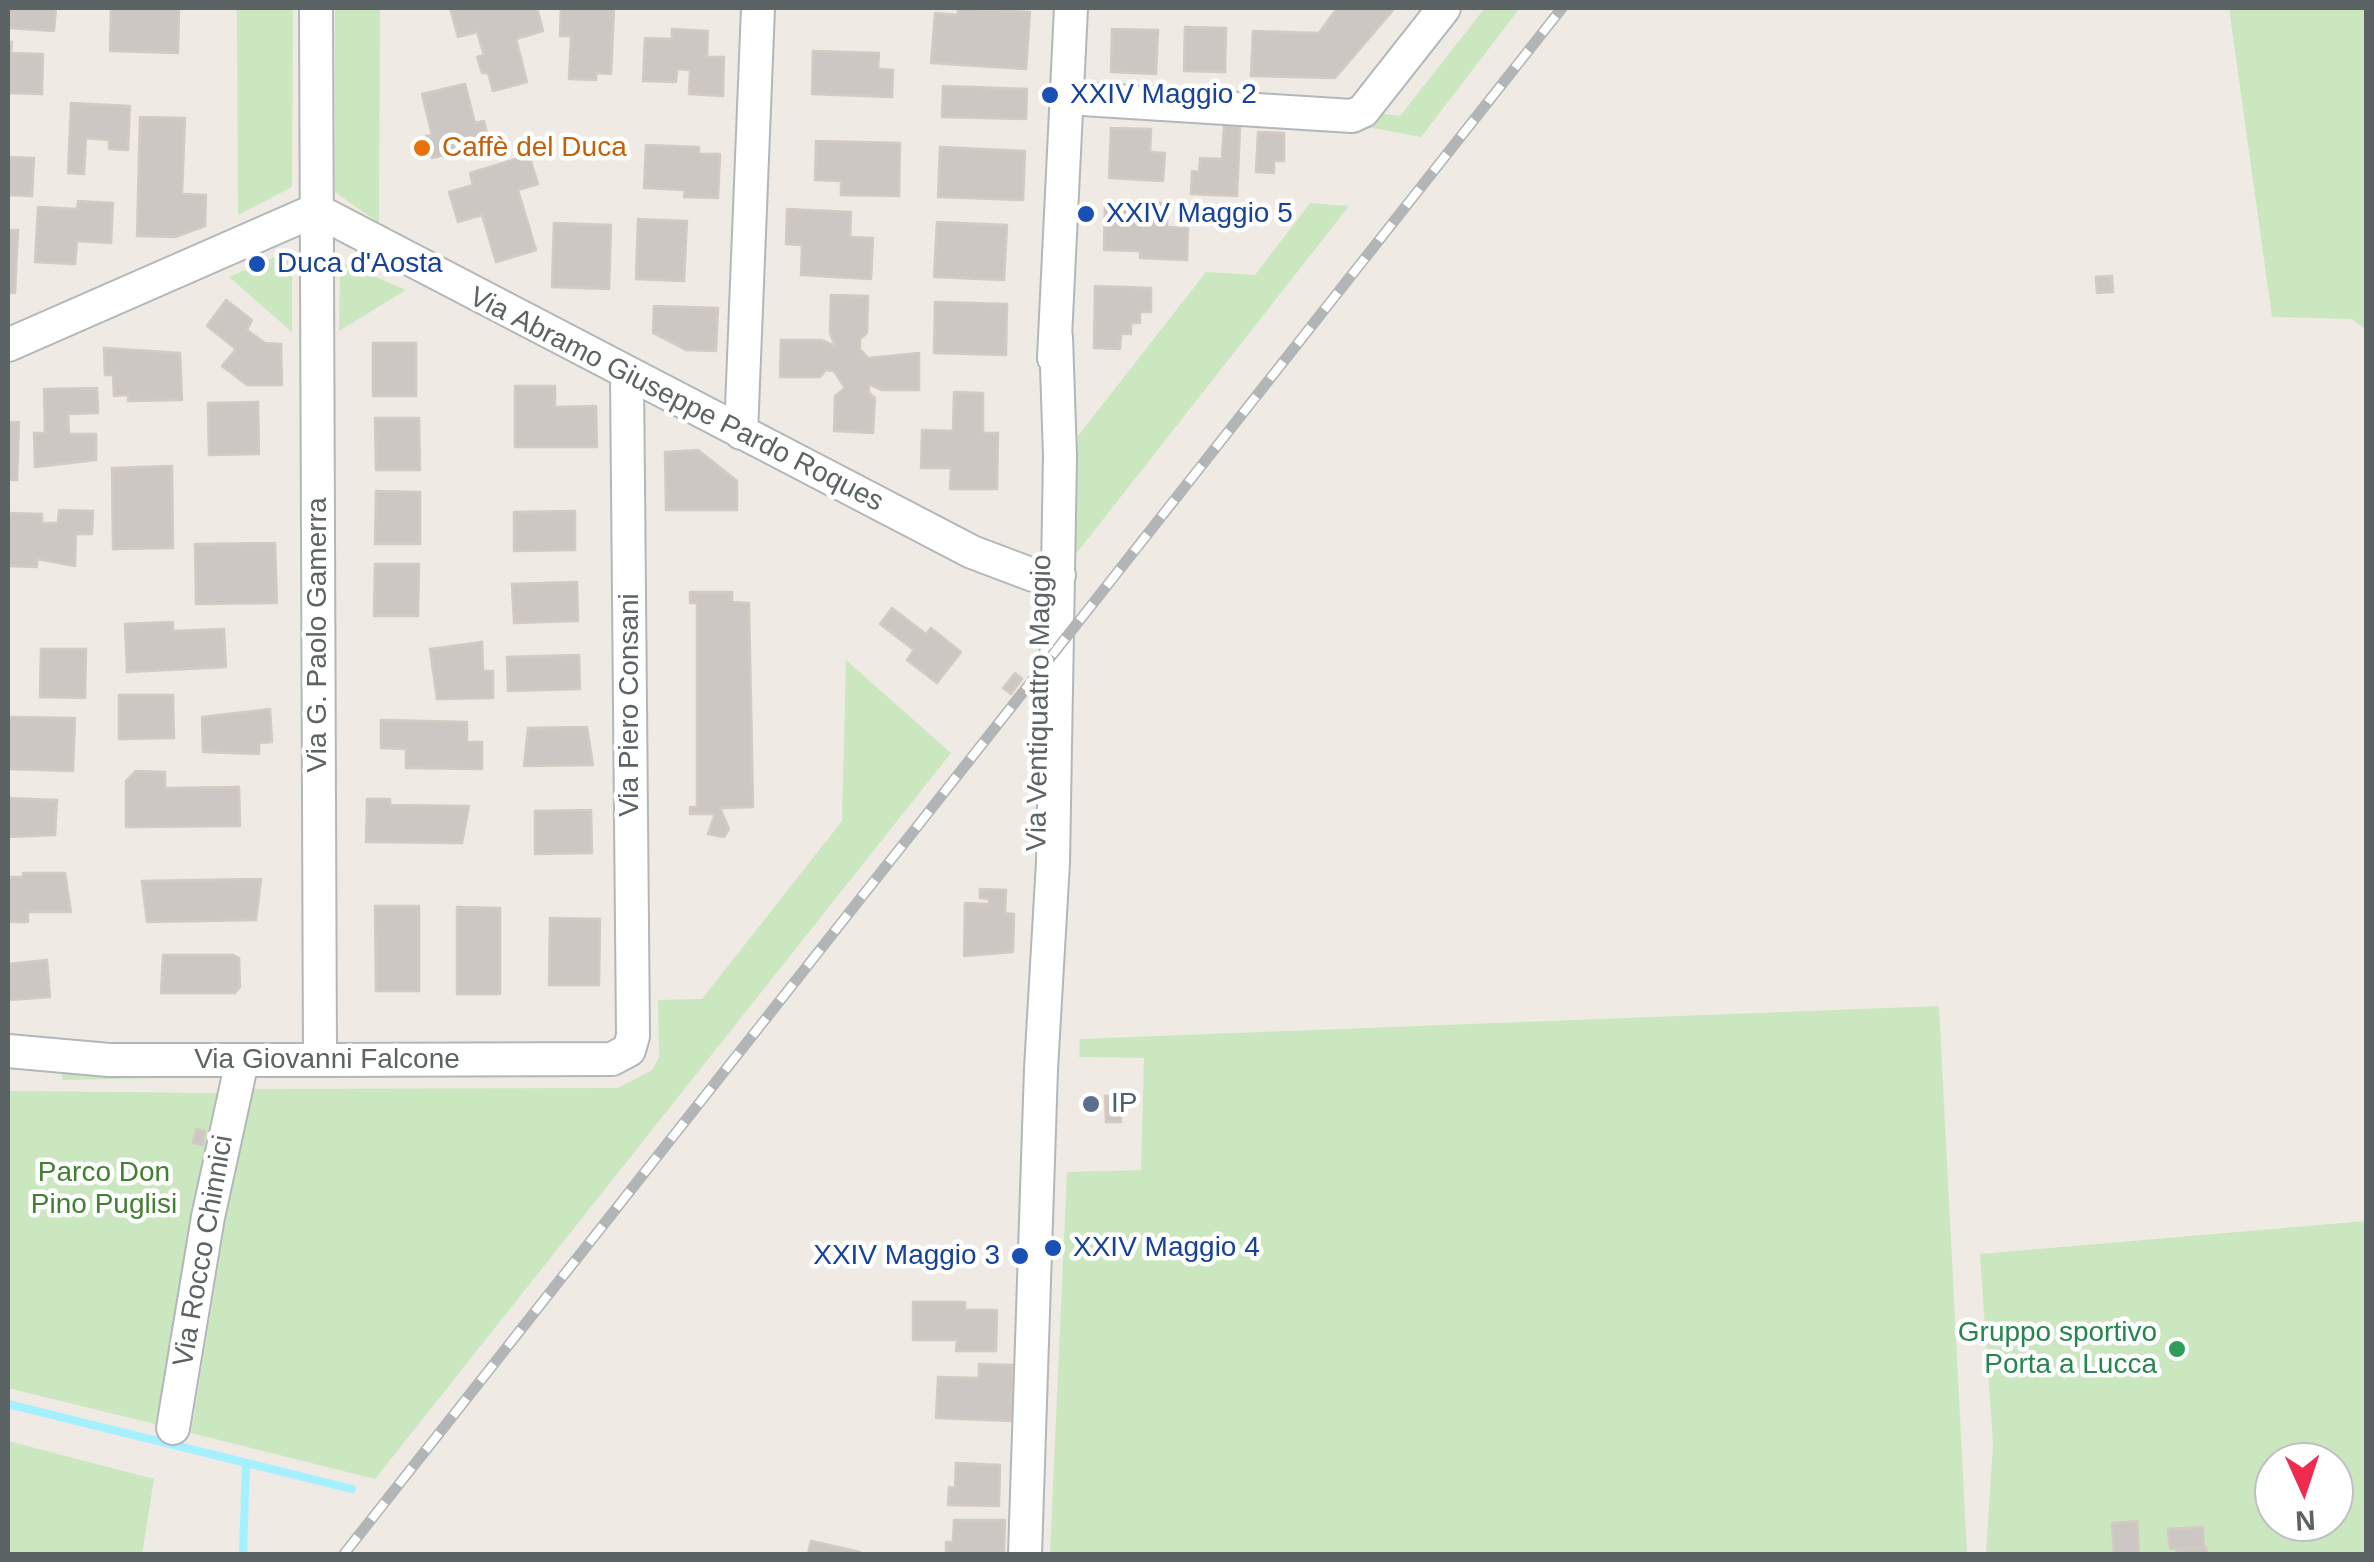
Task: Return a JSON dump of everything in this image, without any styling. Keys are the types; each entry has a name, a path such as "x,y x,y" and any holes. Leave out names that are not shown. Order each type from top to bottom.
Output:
{"street":[{"name":"Via G. Paolo Gamerra","path":"316,8 320,1060"},
{"path":"741,434 758,8"},
{"name":"Via Ventiquattro Maggio","path":"1025,1554 1052,862 1050,575 1044,454 1056,337 1071,8"},
{"path":"1067,98 1352,116 1364,111 1444,8"},
{"path":"8,345 316,210"},
{"name":"Via Abramo Giuseppe Pardo Roques","path":"316,210 972,552 1050,575"},
{"name":"Via Piero Consani","path":"628,375 633,1036"},
{"name":"Via Giovanni Falcone","path":"8,1051 109,1060 612,1060 628,1050 633,1036"},
{"name":"Via Rocco Chinnici","path":"173,1428 211,1198 239,1075"}],"green space":[{"path":"237,8 293,8 292,187 238,215"},
{"path":"335,8 380,8 379,223 335,192"},
{"path":"1485,8 1520,8 1421,137 1368,127 1379,113 1400,116"},
{"path":"2229,8 2366,8 2366,330 2352,319 2272,317"},
{"path":"1310,203 1349,206 1072,559 1078,436 1206,272 1255,275"},
{"path":"288,251 292,257 292,332 229,277"},
{"path":"345,264 406,290 339,331 340,267"},
{"path":"846,660 951,753 375,1479 191,1433 247,1089 618,1088 652,1070 659,1057 658,1000 702,999 842,821"},
{"path":"1939,1006 1967,1554 1050,1554 1067,1172 1141,1170 1144,1058 1079,1057 1080,1039"},
{"path":"59,1065 219,1069 218,1077 63,1080"},
{"name":"Parco Don Pino Puglisi","path":"8,1091 220,1093 155,1424 8,1388"},
{"name":"Gruppo sportivo Porta a Lucca","path":"2366,1221 2366,1554 1986,1554 1993,1444 1980,1254"},
{"path":"8,1441 154,1479 142,1554 8,1554"}],"building":[{"path":"8,8 56,8 54,31 8,28"},
{"path":"111,8 179,8 178,53 110,51"},
{"path":"450,8 537,8 543,31 516,39 527,82 493,91 488,73 482,73 477,57 484,55 477,32 458,37"},
{"path":"561,8 614,8 611,74 596,73 596,80 569,79 571,36 560,36"},
{"path":"958,8 1030,12 1026,69 931,63 935,13 958,15"},
{"path":"1337,8 1395,8 1335,78 1251,76 1253,31 1319,33"},
{"path":"1185,27 1226,28 1225,72 1184,71"},
{"path":"672,29 708,31 707,57 724,57 723,96 689,94 690,70 677,69 676,82 643,81 645,38 672,39"},
{"path":"1112,29 1158,30 1156,74 1111,72"},
{"path":"8,42 12,42 11,53 43,54 42,94 8,93"},
{"path":"813,51 879,53 878,69 893,70 892,97 812,94"},
{"path":"465,84 475,123 484,121 488,138 475,141 477,147 432,158 426,136 432,135 422,94"},
{"path":"943,86 1027,89 1026,119 942,117"},
{"path":"71,103 130,106 128,150 109,149 109,140 86,138 84,174 68,173"},
{"path":"140,117 185,118 182,194 206,195 205,226 175,237 137,236"},
{"path":"1224,125 1240,126 1237,196 1191,194 1192,171 1199,172 1200,158 1222,159"},
{"path":"1111,128 1151,129 1150,152 1165,153 1163,181 1109,178"},
{"path":"1258,132 1284,133 1284,161 1274,161 1274,173 1256,172"},
{"path":"816,141 900,143 899,196 841,195 841,181 815,180"},
{"path":"646,145 699,147 699,154 720,154 718,198 684,197 685,190 644,188"},
{"path":"940,147 1025,151 1023,200 938,197"},
{"path":"529,155 538,184 518,190 536,250 496,262 482,215 458,222 449,192 473,185 470,173"},
{"path":"8,157 34,158 32,196 8,195"},
{"path":"78,201 113,203 111,243 77,241 75,264 35,262 38,207 77,209"},
{"path":"1105,202 1167,203 1167,227 1188,228 1187,260 1140,258 1140,251 1104,250"},
{"path":"787,209 851,212 850,237 873,238 871,279 801,275 802,245 786,244"},
{"path":"638,219 687,221 684,281 636,279"},
{"path":"937,222 1007,225 1004,280 934,277"},
{"path":"554,223 611,225 609,289 552,287"},
{"path":"8,230 18,230 15,293 8,293"},
{"path":"2112,276 2113,292 2097,293 2096,277"},
{"path":"1095,286 1151,288 1151,312 1140,312 1140,323 1131,323 1131,334 1121,334 1120,349 1094,348"},
{"path":"831,295 868,296 867,333 860,339 860,349 868,358 919,353 919,390 882,390 869,384 869,393 875,398 873,433 834,431 835,396 845,388 834,371 826,370 820,377 780,377 781,340 821,340 835,346 830,333"},
{"path":"226,300 252,320 247,330 265,343 281,344 282,385 247,385 222,366 236,349 207,326"},
{"path":"935,302 1007,304 1006,355 934,353"},
{"path":"654,306 718,308 716,351 686,350 653,333"},
{"path":"373,343 416,343 416,396 373,396"},
{"path":"104,348 180,353 182,400 128,401 128,395 114,396 113,375 105,375"},
{"path":"515,386 555,386 555,407 596,406 597,447 515,447"},
{"path":"97,388 98,413 68,414 69,434 96,434 96,460 35,467 34,433 45,433 44,389"},
{"path":"954,392 983,393 983,433 998,433 997,489 950,489 951,468 921,468 922,430 953,431"},
{"path":"258,402 259,454 209,455 208,403"},
{"path":"375,418 419,418 420,470 376,470"},
{"path":"8,422 19,422 17,480 8,480"},
{"path":"698,450 737,481 737,510 666,510 665,452"},
{"path":"172,466 173,548 113,549 112,468"},
{"path":"376,491 420,492 420,544 375,544"},
{"path":"59,510 93,511 92,534 76,534 75,566 37,559 37,567 8,566 8,513 42,514 42,523 58,523"},
{"path":"575,511 575,550 514,551 514,512"},
{"path":"275,543 277,603 196,604 195,544"},
{"path":"375,564 419,564 418,616 374,616"},
{"path":"577,582 578,621 514,623 512,584"},
{"path":"690,592 732,592 732,602 749,603 753,807 720,808 729,829 724,837 708,834 715,814 690,814 690,807 697,807 697,603 690,603"},
{"path":"892,608 926,634 931,628 961,652 937,683 907,660 914,650 880,624"},
{"path":"173,622 173,631 224,629 226,667 127,672 125,624"},
{"path":"482,642 483,671 493,671 493,698 437,699 430,649"},
{"path":"41,649 86,649 85,698 40,697"},
{"path":"579,655 580,689 508,691 507,657"},
{"path":"1015,673 1022,679 1011,694 1003,688"},
{"path":"119,695 173,695 174,738 119,739"},
{"path":"270,709 272,742 259,743 259,754 203,752 202,717"},
{"path":"8,717 75,718 73,771 8,769"},
{"path":"381,720 467,722 467,742 482,742 482,769 406,768 406,749 381,748"},
{"path":"587,727 593,765 524,766 528,728"},
{"path":"136,771 165,772 165,788 239,787 240,826 126,827 126,781"},
{"path":"8,798 57,800 55,835 8,837"},
{"path":"367,799 390,799 390,805 469,806 462,843 366,842"},
{"path":"591,810 592,853 535,854 535,811"},
{"path":"23,873 65,873 71,912 28,912 28,922 8,922 8,877 23,877"},
{"path":"261,879 256,920 147,922 142,881"},
{"path":"980,889 1006,890 1005,913 1014,914 1013,952 964,956 965,903 989,904 989,899 980,898"},
{"path":"375,906 419,906 419,991 376,991"},
{"path":"457,907 500,908 500,994 457,994"},
{"path":"550,918 600,919 599,985 549,985"},
{"path":"163,955 233,955 239,958 240,987 235,993 161,993"},
{"path":"47,960 50,997 8,1000 8,964"},
{"path":"1105,1096 1120,1096 1121,1122 1106,1122"},
{"path":"196,1129 205,1131 203,1145 193,1143"},
{"path":"913,1302 965,1302 965,1310 997,1310 996,1351 956,1351 957,1340 913,1340"},
{"path":"979,1364 1013,1365 1011,1421 936,1418 938,1377 979,1378"},
{"path":"956,1463 1000,1465 999,1506 948,1505 949,1487 955,1488"},
{"path":"954,1520 1005,1520 1004,1554 946,1554 946,1542 953,1542"},
{"path":"2137,1521 2139,1553 2150,1554 2114,1554 2112,1523"},
{"path":"2203,1527 2204,1547 2170,1549 2168,1529"},
{"path":"811,1541 860,1552 860,1554 808,1554"},
{"path":"2206,1547 2207,1554 2177,1554 2176,1549"}],"waterway":[{"path":"8,1404 352,1489"},
{"path":"243,1554 246,1463"}],"railway":[{"path":"344,1554 1562,8"}],"place":[{"name":"XXIV Maggio 2","path":"1050,95"},
{"name":"Caffè del Duca","path":"422,148"},
{"name":"XXIV Maggio 5","path":"1086,214"},
{"name":"Duca d'Aosta","path":"257,264"},
{"name":"IP","path":"1091,1104"},
{"name":"XXIV Maggio 4","path":"1053,1248"},
{"name":"XXIV Maggio 3","path":"1020,1256"},
{"name":"Gruppo sportivo Porta a Lucca","path":"2177,1349"}]}
